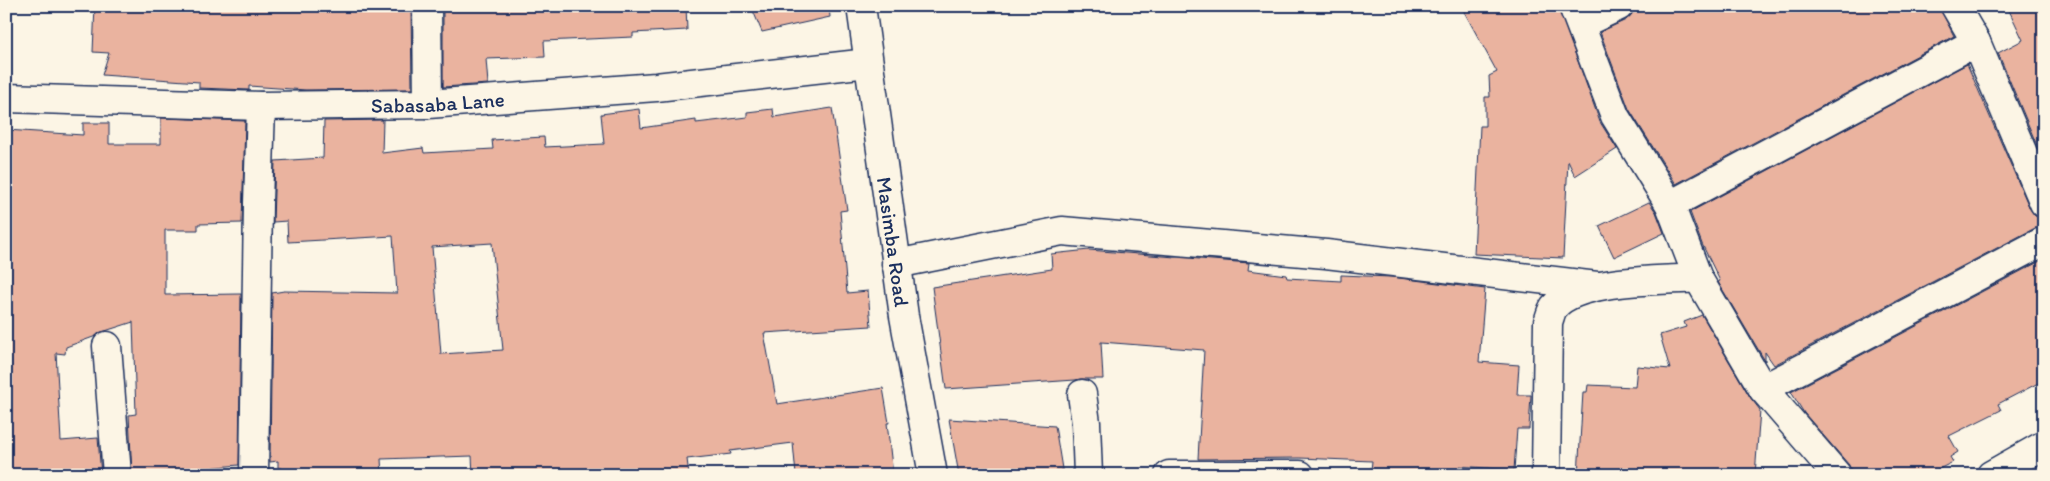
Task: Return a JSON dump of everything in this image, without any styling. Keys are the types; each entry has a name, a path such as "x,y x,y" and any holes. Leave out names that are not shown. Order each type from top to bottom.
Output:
{"street":[{"path":"428,6 428,104"},
{"name":"Masimba Road","path":"861,6 896,264 933,475"},
{"path":"1620,6 1577,15 1615,116 1670,205 1698,278 1762,389 1837,475"},
{"path":"1955,6 1976,42 2044,203"},
{"path":"1670,205 1976,42"},
{"name":"Sabasaba Lane","path":"6,98 261,106 428,104 656,87 868,63"},
{"path":"254,475 261,106"},
{"path":"896,264 1062,232 1326,254 1596,286 1698,278"},
{"path":"1762,389 2044,241"},
{"path":"1546,475 1548,322 1554,308 1571,295 1596,286"},
{"path":"107,346 117,475"},
{"path":"1082,394 1086,423 1088,475"},
{"path":"1991,475 2044,445"},
{"path":"1169,475 1300,475"}],"building":[{"path":"95,6 411,6 412,89 306,90 249,86 249,90 199,88 199,82 102,75 109,53 93,52"},
{"path":"443,6 686,6 687,30 633,33 633,37 544,41 545,57 486,59 488,84 443,87"},
{"path":"751,6 829,6 830,17 762,32"},
{"path":"1461,6 1558,6 1600,122 1617,149 1575,176 1568,161 1563,258 1474,254 1480,126 1485,126 1485,97 1490,97 1489,76 1497,72"},
{"path":"1634,6 1939,6 1954,36 1676,184 1629,109 1600,32 1626,20 1632,14"},
{"path":"2007,6 2044,6 2044,162 1998,53 2023,40"},
{"path":"1967,64 2030,209 2035,216 2044,218 2044,226 2037,227 1774,365 1765,352 1765,361 1718,282 1720,281 1702,244 1690,212"},
{"path":"832,108 847,210 840,211 847,293 868,291 871,326 764,333 777,404 883,388 889,423 887,423 893,475 796,475 793,443 730,451 731,454 687,459 689,475 473,475 472,456 381,459 382,475 280,475 281,468 278,468 278,461 270,462 272,293 284,291 397,293 393,236 288,242 287,221 273,222 275,161 323,158 324,121 383,120 382,153 423,148 424,153 493,149 492,140 544,137 545,147 604,144 601,114 639,109 641,128 696,120 696,123 747,117 747,112 773,109 774,117","holes":["492,243 503,350 441,354 432,247"]},
{"path":"161,118 245,121 242,223 198,224 198,230 165,230 165,295 241,294 239,465 132,475 129,415 136,414 133,322 99,333 96,336 66,347 65,354 56,353 61,441 98,438 101,475 6,475 6,130 83,135 83,123 109,123 109,144 161,144"},
{"path":"1649,202 1656,212 1664,233 1614,257 1599,226"},
{"path":"1089,250 1249,263 1248,270 1286,275 1287,278 1341,281 1341,275 1391,277 1485,289 1479,362 1519,365 1517,395 1531,395 1529,429 1517,429 1514,470 1459,466 1458,475 1438,475 1371,470 1372,461 1300,458 1198,459 1204,350 1101,342 1103,379 946,389 932,287 1052,269 1051,254"},
{"path":"2044,259 2044,380 1998,404 2001,410 1949,436 1958,452 1950,457 1953,462 1927,475 1852,475 1849,465 1804,413 1791,392"},
{"path":"1702,315 1750,397 1760,410 1755,475 1578,475 1583,392 1587,392 1588,385 1635,387 1637,366 1670,369 1660,335 1686,327 1684,322"},
{"path":"949,419 1055,426 1063,475 959,475"}]}
